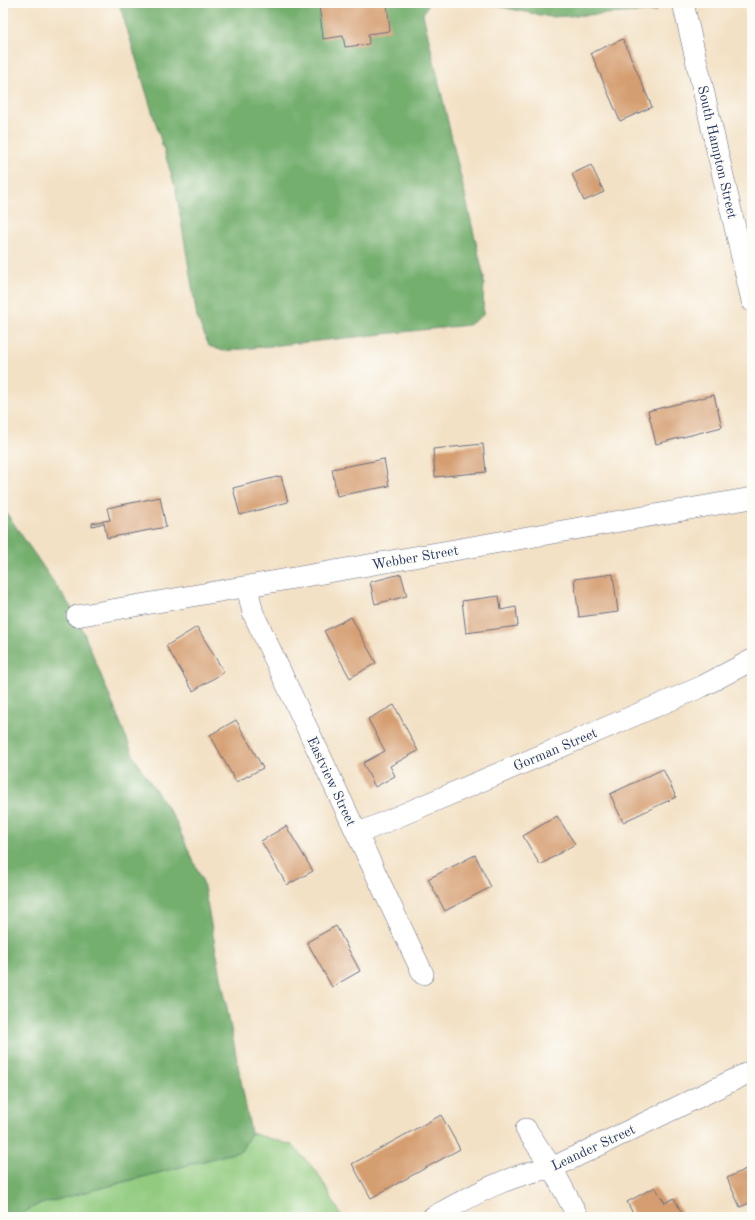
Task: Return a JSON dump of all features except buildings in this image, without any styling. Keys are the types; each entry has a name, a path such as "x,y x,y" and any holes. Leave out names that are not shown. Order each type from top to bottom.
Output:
{"street":[{"name":"South Hampton Street","path":"683,3 752,301"},
{"name":"Webber Street","path":"77,616 752,498"},
{"name":"Eastview Street","path":"247,587 253,613 423,974"},
{"name":"Gorman Street","path":"357,834 701,687 752,660"},
{"name":"Leander Street","path":"433,1217 477,1193 523,1174 552,1168 752,1071"},
{"path":"526,1129 552,1168 578,1217"}],"green space":[{"path":"119,3 429,3 423,14 484,277 483,315 469,325 223,351 209,346 197,317 176,190"},
{"path":"481,3 655,3 657,11 550,17"},
{"path":"3,508 77,616 135,759 174,818 203,882 251,1133 241,1151 37,1205 21,1214 20,1217 3,1217"},
{"path":"251,1133 292,1145 317,1172 342,1217 20,1217 21,1214 37,1205 241,1151"}]}
